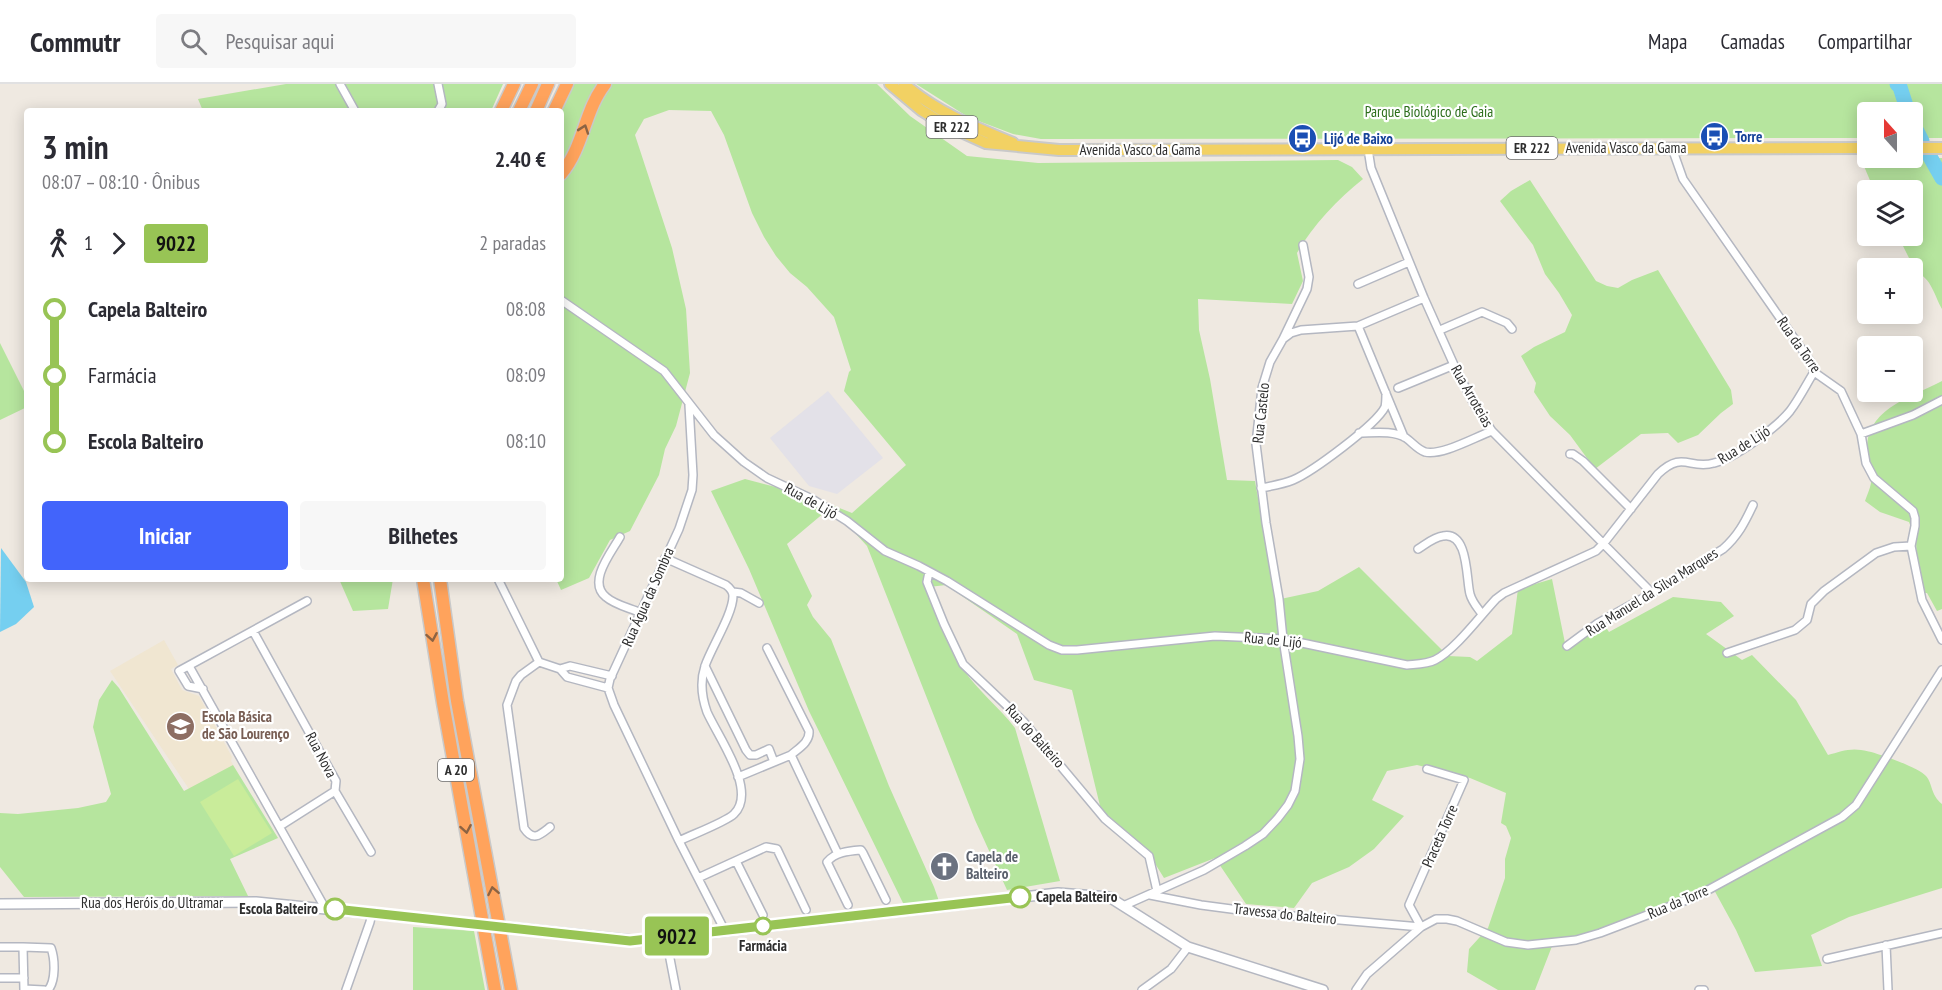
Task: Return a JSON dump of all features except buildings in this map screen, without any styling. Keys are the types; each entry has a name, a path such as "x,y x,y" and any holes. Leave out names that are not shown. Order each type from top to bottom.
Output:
{"highway":[{"path":"502,108 514,84"},
{"path":"520,108 532,84"},
{"path":"537,108 548,84"},
{"path":"555,108 567,84"},
{"path":"564,170 580,142 592,101 605,84"},
{"name":"A 20","path":"424,582 495,990"},
{"name":"A 20","path":"440,582 457,702 511,990"}],"main road":[{"name":"Avenida Vasco da Gama","path":"890,84 921,110 944,124 986,143 1059,150 1857,148"},
{"name":"Avenida Vasco da Gama","path":"904,84 948,115 1024,147"},
{"path":"1923,148 1942,148"}],"street":[{"path":"340,84 353,108"},
{"path":"438,84 442,104 440,108"},
{"name":"Rua da Torre","path":"1672,148 1683,179 1810,361 1814,372 1841,391 1861,434 1866,463 1874,478 1913,511 1915,526 1911,546 1922,600 1942,640"},
{"name":"Rua Arroteias","path":"1368,149 1371,168 1409,262 1474,406 1492,430 1544,485 1652,593"},
{"name":"Rua Castelo","path":"1124,906 1217,864 1263,834 1288,806 1295,790 1299,759 1294,702 1256,444 1262,388 1270,362 1307,289 1309,278 1303,245"},
{"path":"1358,284 1409,262"},
{"path":"1283,339 1302,330 1358,326 1424,298"},
{"path":"564,302 657,365 689,405"},
{"path":"1440,330 1482,312 1507,323 1512,329"},
{"path":"1358,326 1404,437"},
{"path":"1398,388 1454,365"},
{"name":"Rua de Lijó","path":"689,405 714,435 744,462 767,478 812,499 847,521 885,551 929,572 1049,645 1062,650 1215,636 1283,639 1407,665 1421,664 1443,655 1504,593 1592,553 1604,543 1658,474 1672,463 1682,461 1713,464 1762,436 1789,412 1814,372"},
{"path":"1261,488 1292,481 1304,475 1375,421 1386,406 1386,393"},
{"path":"1861,434 1913,415 1942,400"},
{"name":"Rua Água da Sombra","path":"608,688 679,529 692,490 693,466 689,405"},
{"path":"1359,433 1381,432 1404,437 1416,447 1432,453 1492,430"},
{"path":"1570,454 1583,461 1631,509"},
{"name":"Rua Manuel da Silva Marques","path":"1567,646 1598,623 1723,549 1742,528 1753,505"},
{"path":"1418,549 1442,536 1449,536 1461,546 1466,562 1470,595 1482,614"},
{"path":"620,537 599,577 601,590 608,599 641,613"},
{"path":"1727,653 1795,630 1807,620 1811,604 1824,591 1876,553 1894,546 1911,546"},
{"path":"665,558 726,585 733,592 741,593 759,603"},
{"name":"Rua do Balteiro","path":"929,572 927,582 963,664 1023,720 1105,819 1149,856 1153,893"},
{"path":"499,582 539,662 560,669 567,677 608,688 679,841 725,931"},
{"path":"679,841 731,817 742,802 738,777 707,711 702,692 702,673 727,617 734,597 733,592"},
{"path":"203,689 188,686 179,671 307,601"},
{"name":"Rua Nova","path":"253,631 336,781 335,791 280,826"},
{"path":"738,777 791,755 806,742 810,735 767,648"},
{"path":"539,662 516,681 507,705 524,828 527,833 535,837 550,827"},
{"path":"189,666 325,908"},
{"path":"560,669 570,666 612,676"},
{"path":"705,666 746,750 750,755 756,755 769,749 774,762"},
{"name":"Rua da Torre","path":"1356,990 1367,974 1421,927 1436,919 1448,918 1506,942 1528,945 1576,940 1697,896 1842,817 1856,805 1942,670"},
{"path":"791,755 838,854"},
{"name":"Praceta Torre","path":"1421,927 1409,905 1464,780 1427,769"},
{"path":"335,791 371,852"},
{"path":"698,878 766,847 777,849 806,910"},
{"path":"848,905 828,864 829,859 838,854 859,850 886,900"},
{"path":"736,861 763,915"},
{"name":"Rua dos Heróis do Ultramar","path":"0,904 256,902 630,941 1058,893 1098,895 1109,897 1188,947 1323,990"},
{"name":"Travessa do Balteiro","path":"1153,893 1201,904 1269,914 1421,927"},
{"path":"346,990 372,913"},
{"path":"1827,959 1942,933"},
{"path":"666,938 676,990"},
{"path":"1886,945 1888,990"},
{"path":"0,947 23,947 51,948 53,983 46,990 24,990 23,947"},
{"path":"1143,990 1171,969 1188,947"},
{"path":"0,978 24,978"},
{"path":"1699,990 1704,990"}],"shaded area":[{"path":"828,391 883,458 837,494 809,486 770,438"},
{"name":"Escola Básica de São Lourenço","path":"164,640 178,665 171,669 182,690 199,696 232,757 231,761 236,770 193,795 110,671"}],"green space":[{"path":"286,84 503,84 492,108 202,108 198,99"},
{"path":"572,84 597,84 584,110 576,140 564,161 564,108 560,108"},
{"path":"609,84 877,84 910,116 967,156 1038,163 1338,160 1352,167 1363,179 1327,213 1297,253 1303,281 1292,304 1198,299 1199,330 1210,379 1227,480 1255,481 1276,600 1318,591 1359,567 1448,656 1470,657 1477,661 1512,634 1518,589 1552,579 1566,648 1603,623 1609,632 1673,597 1721,602 1734,616 1706,634 1742,660 1752,655 1796,700 1828,755 1848,750 1867,751 1905,764 1926,776 1935,797 1942,804 1942,888 1849,917 1811,935 1822,966 1755,972 1713,888 1580,938 1554,941 1535,990 1498,990 1467,972 1469,949 1488,928 1505,878 1505,859 1511,838 1506,826 1501,823 1506,793 1470,778 1417,765 1387,771 1372,800 1404,816 1374,849 1349,867 1312,883 1294,908 1246,904 1215,858 1164,878 1141,844 1101,810 1072,690 1034,680 1017,634 946,585 929,587 943,630 957,660 975,685 1015,728 1060,881 1007,890 975,820 867,546 831,507 787,544 812,596 807,605 813,617 831,639 889,786 940,904 904,905 809,711 749,569 711,491 745,479 807,495 852,513 906,465 844,391 851,370 834,317 807,287 790,273 764,237 752,213 724,135 711,111 669,110 644,119 635,135 672,248 686,309 690,373 676,426 665,449 659,475 630,531 610,540 589,578 561,590 557,582 564,582 564,178 581,154 591,111"},
{"name":"Parque Biológico de Gaia","path":"916,84 1942,84 1942,138 1923,138 1923,102 1857,102 1857,138 1041,139 1013,134 968,117"},
{"path":"1923,158 1942,158 1942,309 1929,283 1923,277 1923,258 1909,258 1903,246 1923,246 1923,180 1870,180 1865,168 1923,168"},
{"path":"1530,180 1596,281 1618,288 1658,270 1731,390 1733,404 1698,435 1678,443 1668,433 1641,434 1595,469 1570,435 1550,416 1534,392 1536,383 1521,356 1565,332 1572,315 1545,274 1533,245 1500,201 1511,191"},
{"path":"0,343 24,391 24,408 0,420"},
{"path":"1942,381 1942,609 1937,611 1927,593 1924,593 1917,565 1916,541 1909,522 1880,512 1865,501 1871,478 1867,455 1870,432 1876,421 1895,404 1923,402 1923,390"},
{"path":"340,582 392,582 388,609 353,611"},
{"path":"112,680 184,791 233,765 278,838 230,859 248,896 24,897 0,867 0,813 18,814 78,808 106,802 111,794 93,727 99,700"},
{"path":"238,779 272,833 234,856 200,802"},
{"path":"413,927 474,931 485,990 413,990"}],"water":[{"path":"1,548 26,582 34,607 16,624 0,632"}],"waterway":[{"path":"1897,84 1905,102"},
{"path":"1929,155 1942,178"}],"bus line":[{"name":"9022","path":"335,909 640,941 1020,897"}],"place":[{"name":"Torre","path":"1714,137"},
{"name":"Lijó de Baixo","path":"1303,139"},
{"name":"Escola Básica de São Lourenço","path":"181,726"},
{"name":"Capela de Balteiro","path":"945,866"},
{"name":"Capela Balteiro","path":"1020,897"},
{"name":"Escola Balteiro","path":"335,909"},
{"name":"Farmácia","path":"763,926"}]}
